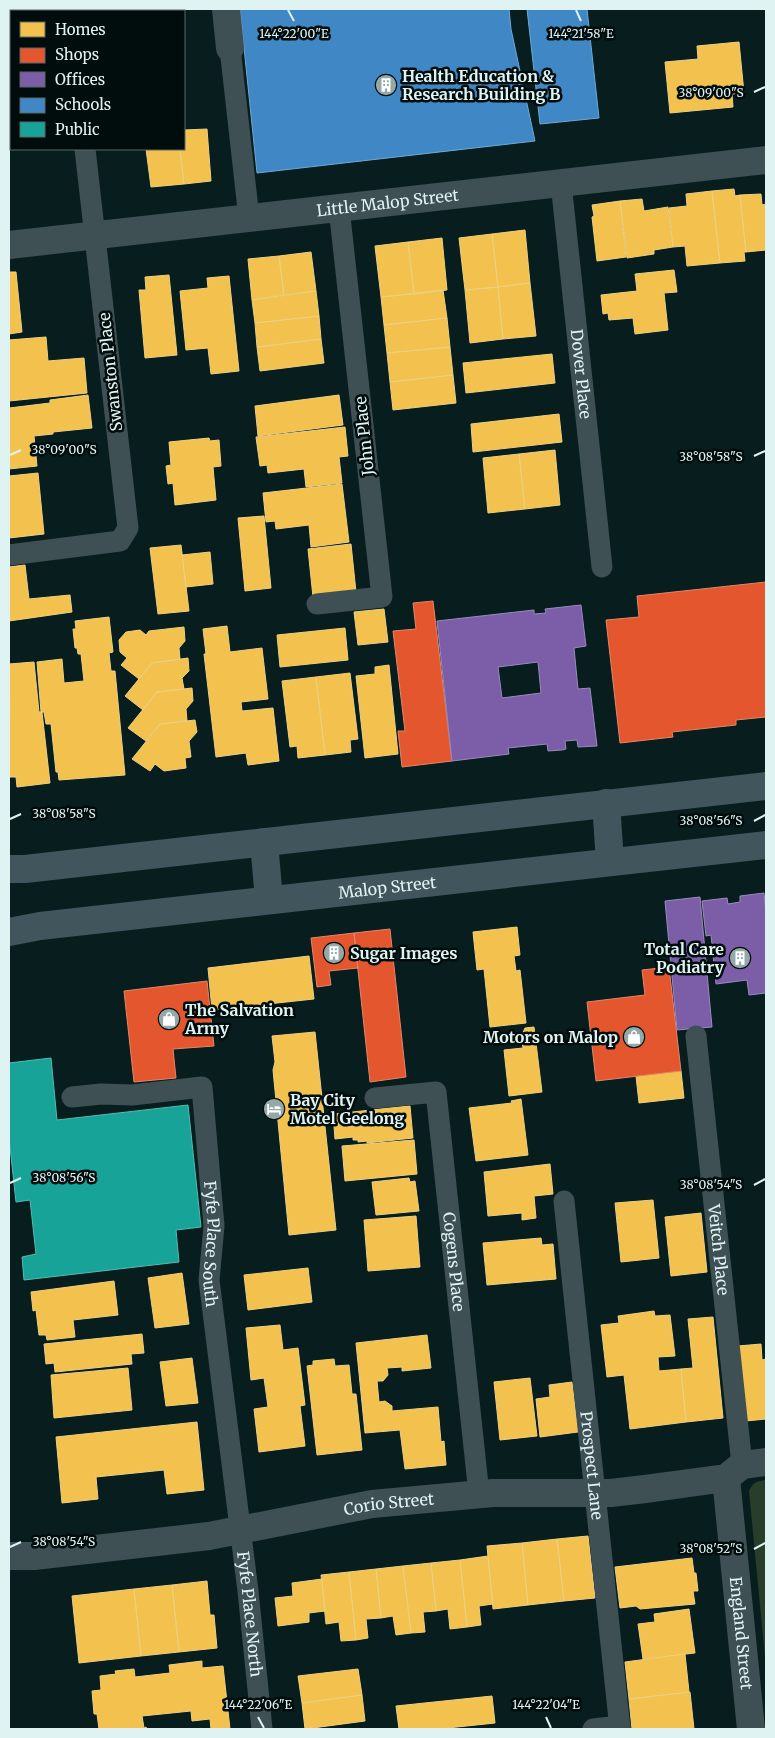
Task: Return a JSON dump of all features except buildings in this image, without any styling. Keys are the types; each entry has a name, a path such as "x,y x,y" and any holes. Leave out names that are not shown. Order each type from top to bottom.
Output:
{"street":[{"path":"226,9 230,48"},
{"name":"Little Malop Street","path":"9,245 766,160"},
{"path":"9,869 25,869 766,786"},
{"path":"606,803 610,862"},
{"path":"264,842 269,900"},
{"name":"Malop Street","path":"9,932 40,926 766,845"},
{"name":"Corio Street","path":"9,1556 48,1554 209,1536 372,1504 505,1492 610,1493 645,1490 745,1468"},
{"name":"England Street","path":"745,1468 751,1729"}],"lane":[{"path":"230,48 249,218"},
{"name":"Swanston Place","path":"9,555 120,541 128,528 86,150"},
{"name":"Dover Place","path":"561,183 602,567"},
{"name":"John Place","path":"317,604 382,598 339,208"},
{"name":"Veitch Place","path":"696,1036 745,1468"},
{"name":"Fyfe Place South","path":"72,1098 101,1094 132,1095 202,1087 214,1226 209,1280 241,1530"},
{"name":"Cogens Place","path":"375,1098 436,1092 479,1494"},
{"name":"Prospect Lane","path":"564,1202 620,1728"},
{"name":"Fyfe Place North","path":"241,1530 262,1729"},
{"path":"593,1729 620,1728"}],"green space":[{"path":"766,1480 766,1668 749,1491 756,1482"}],"place":[{"name":"Health Education & Research Building B","path":"386,85"},
{"name":"Sugar Images","path":"334,953"},
{"name":"Total Care Podiatry","path":"740,958"},
{"name":"The Salvation Army","path":"169,1019"},
{"name":"Motors on Malop","path":"634,1037"},
{"name":"Bay City Motel Geelong","path":"274,1109"}]}
